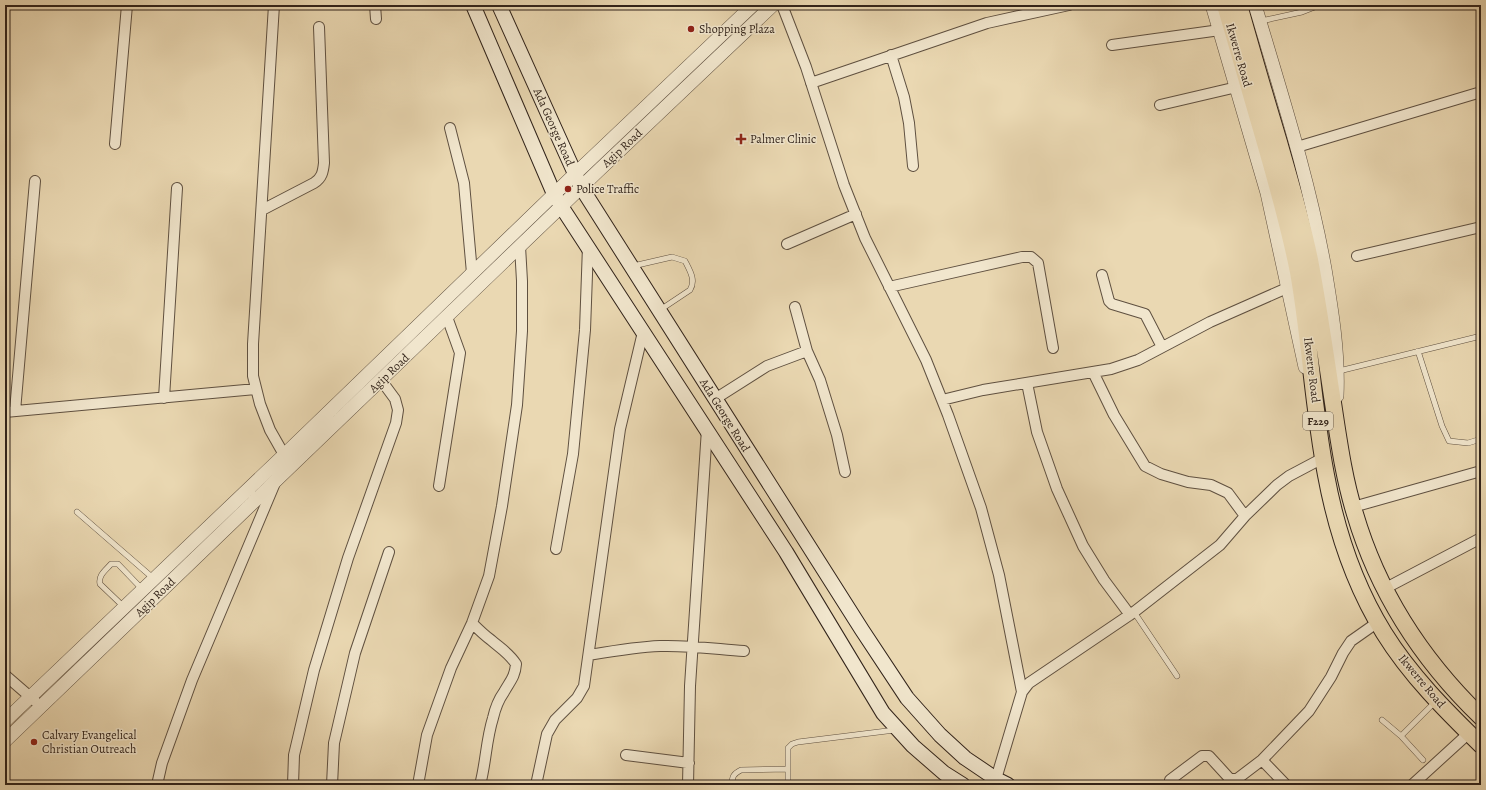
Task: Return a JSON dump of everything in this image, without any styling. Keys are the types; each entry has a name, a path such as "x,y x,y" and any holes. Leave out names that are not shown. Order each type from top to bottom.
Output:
{"main road":[{"name":"Ada George Road","path":"473,5 554,194 561,206 786,552 880,708 913,746 944,774 963,785"},
{"name":"Ada George Road","path":"499,5 581,187 862,630 907,698 965,758 1002,782"},
{"name":"Ikwerre Road","path":"1225,5 1247,56 1288,173 1305,237 1346,480 1364,540 1384,589 1410,633 1439,672 1481,717"},
{"name":"Ikwerre Road","path":"1239,5 1247,56 1292,245 1304,313 1326,476 1344,545 1356,578 1384,633 1400,656 1437,700 1481,745"}],"street":[{"path":"115,144 127,5"},
{"path":"274,5 253,344 253,376 270,430 291,467"},
{"path":"375,5 376,19"},
{"name":"Agip Road","path":"5,721 753,5"},
{"name":"Agip Road","path":"5,741 772,5"},
{"path":"782,5 811,83 844,185 865,238 926,360 982,508 999,575 1022,692"},
{"path":"811,83 987,23 1069,5"},
{"path":"1212,5 1267,193 1306,371 1315,394"},
{"path":"1255,5 1297,146 1319,235 1335,333 1338,372 1336,424"},
{"path":"262,210 314,183 320,179 323,174 324,163 319,27"},
{"path":"1112,45 1220,30"},
{"path":"890,55 904,97 909,123 913,166"},
{"path":"1160,104 1237,87"},
{"path":"1297,146 1481,92"},
{"path":"450,128 464,183 472,273"},
{"path":"35,182 10,411 256,389"},
{"path":"164,398 177,188"},
{"path":"787,244 856,214"},
{"path":"1357,256 1481,227"},
{"path":"418,785 426,736 450,668 472,623 489,576 502,506 517,405 522,331 520,246"},
{"path":"556,549 574,454 584,330 588,246"},
{"path":"889,287 1022,257 1031,257 1038,263 1053,348"},
{"path":"1102,275 1109,301 1112,304 1145,314 1162,347"},
{"path":"942,400 983,390 1110,369 1138,360 1210,322 1287,288"},
{"path":"795,307 807,351 820,380 837,435 845,472"},
{"path":"439,486 460,353 447,317"},
{"path":"536,785 547,734 555,720 577,698 584,686 620,429 643,332"},
{"path":"715,398 767,366 807,351"},
{"path":"1093,372 1114,415 1145,466 1161,474 1188,482 1211,485 1228,493 1244,516"},
{"path":"293,785 294,755 314,670 348,558 396,423 398,410 395,400 381,380"},
{"path":"1027,383 1037,432 1057,489 1083,546 1104,580 1132,614"},
{"path":"688,785 690,686 707,430"},
{"path":"1002,782 1022,692 1028,683 1132,614 1220,545 1244,516 1277,485 1289,476 1323,458"},
{"path":"1353,507 1481,471"},
{"path":"157,785 162,763 192,680 275,483"},
{"path":"1384,589 1481,538"},
{"path":"332,785 334,743 355,653 389,552"},
{"path":"1170,780 1202,756 1210,756 1230,779 1236,779 1262,760 1309,711 1330,677 1342,653 1352,641 1378,622"},
{"path":"472,623 491,641 511,656 516,664 515,674 503,693 493,717 486,747 483,774 480,785"},
{"path":"589,655 630,648 661,646 693,647 744,652"},
{"path":"5,675 41,707"},
{"path":"1412,785 1469,733"},
{"path":"626,755 689,763"},
{"path":"1262,760 1286,785"}],"lane":[{"path":"1260,22 1302,12 1320,5"},
{"path":"1356,5 1364,7 1369,5"},
{"path":"631,267 672,257 685,261 694,281 693,286 690,290 659,311"},
{"path":"1338,372 1481,336"},
{"path":"1418,351 1442,426 1449,441 1468,443 1481,439"},
{"path":"77,512 154,579"},
{"path":"124,607 100,584 100,576 111,564 118,564 143,590"},
{"path":"1132,614 1177,676"},
{"path":"1401,736 1437,700"},
{"path":"1382,720 1401,736 1423,760"},
{"path":"788,785 788,748 792,744 898,729"},
{"path":"732,785 732,777 735,773 741,770 788,768"}],"place":[{"name":"Shopping Plaza","path":"691,29"},
{"name":"Palmer Clinic","path":"741,139"},
{"name":"Police Traffic","path":"568,189"},
{"name":"Calvary Evangelical Christian Outreach","path":"34,742"}]}
